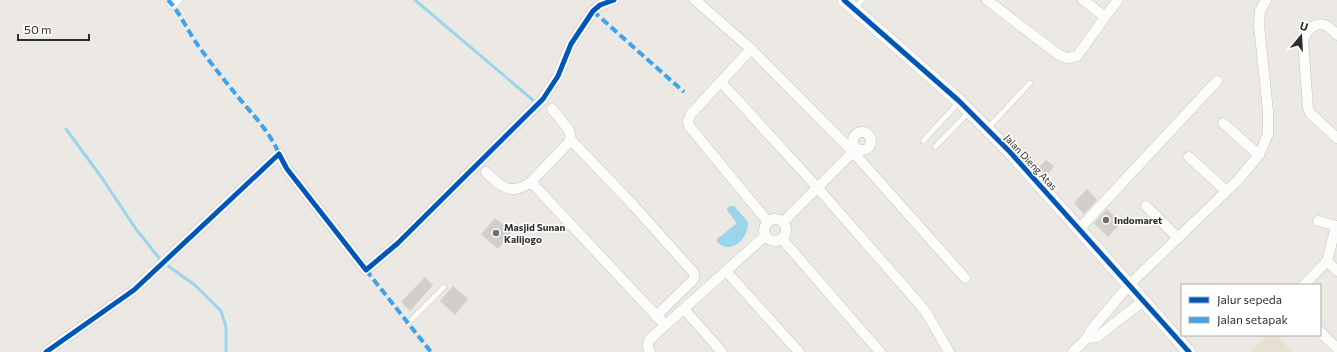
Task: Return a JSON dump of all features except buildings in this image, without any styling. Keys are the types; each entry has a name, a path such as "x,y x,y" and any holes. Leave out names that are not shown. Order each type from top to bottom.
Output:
{"street":[{"path":"46,352 134,290 279,154 287,169 366,270 398,243 543,99 558,76 570,44 593,11 600,5 614,0"},
{"path":"695,0 751,49 855,150 965,278"},
{"name":"Jalan Dieng Atas","path":"844,0 858,5 960,101 1010,152 1189,352"},
{"path":"987,0 1059,55 1068,58 1077,56 1118,0"},
{"path":"1082,0 1105,17"},
{"path":"1073,352 1087,338 1091,330 1129,285 1226,191 1259,155 1268,134 1268,111 1259,25 1260,11 1266,0"},
{"path":"1337,35 1328,27 1318,25 1308,30 1303,42 1308,108 1310,114 1337,138"},
{"path":"751,49 691,114 688,120 689,126 768,222"},
{"path":"1080,229 1217,81"},
{"path":"721,82 817,187 926,312 948,352"},
{"path":"552,109 568,130 571,140 634,206 694,274 692,281 656,316"},
{"path":"1223,123 1259,155"},
{"path":"486,172 501,186 507,189 516,190 532,182 571,140"},
{"path":"783,222 855,150"},
{"path":"1189,157 1226,191"},
{"path":"532,182 665,325"},
{"path":"1146,206 1178,238"},
{"path":"777,219 783,222 786,232 782,239 779,241 771,241 765,236 764,230 768,222 777,219"},
{"path":"1305,284 1327,262 1336,227 1318,221"},
{"path":"650,352 648,343 650,339 765,236"},
{"path":"782,239 880,352"},
{"path":"1327,262 1337,270"},
{"path":"726,271 799,352"},
{"path":"1087,338 1097,337 1143,300"},
{"path":"1111,305 1123,317"},
{"path":"684,308 722,352"},
{"path":"1321,333 1337,348"}],"lane":[{"path":"987,129 1030,83"},
{"path":"923,141 960,101"},
{"path":"935,147 969,111"},
{"path":"408,323 444,287"}],"shaded area":[{"path":"1266,336 1277,336 1293,352 1250,352"}],"water":[{"path":"730,206 734,206 748,222 748,226 745,235 739,243 730,247 725,247 717,242 717,239 736,224 727,210"}],"waterway":[{"path":"415,0 534,101"},
{"path":"66,129 102,178 136,229 159,258 196,286 221,311 226,327 226,352"}],"marked path":[{"path":"168,0 177,11 209,61 266,131 279,154"},
{"path":"593,11 684,92"},
{"path":"366,270 431,352"}],"cycle path":[{"path":"46,352 134,290 279,154 287,169 366,270 398,243 543,99 558,76 571,44 593,11 600,5 614,0"},
{"path":"844,0 959,101 1010,152 1189,352"}],"place":[{"name":"Indomaret","path":"1106,220"},
{"name":"Masjid Sunan Kalijogo","path":"496,233"}]}
